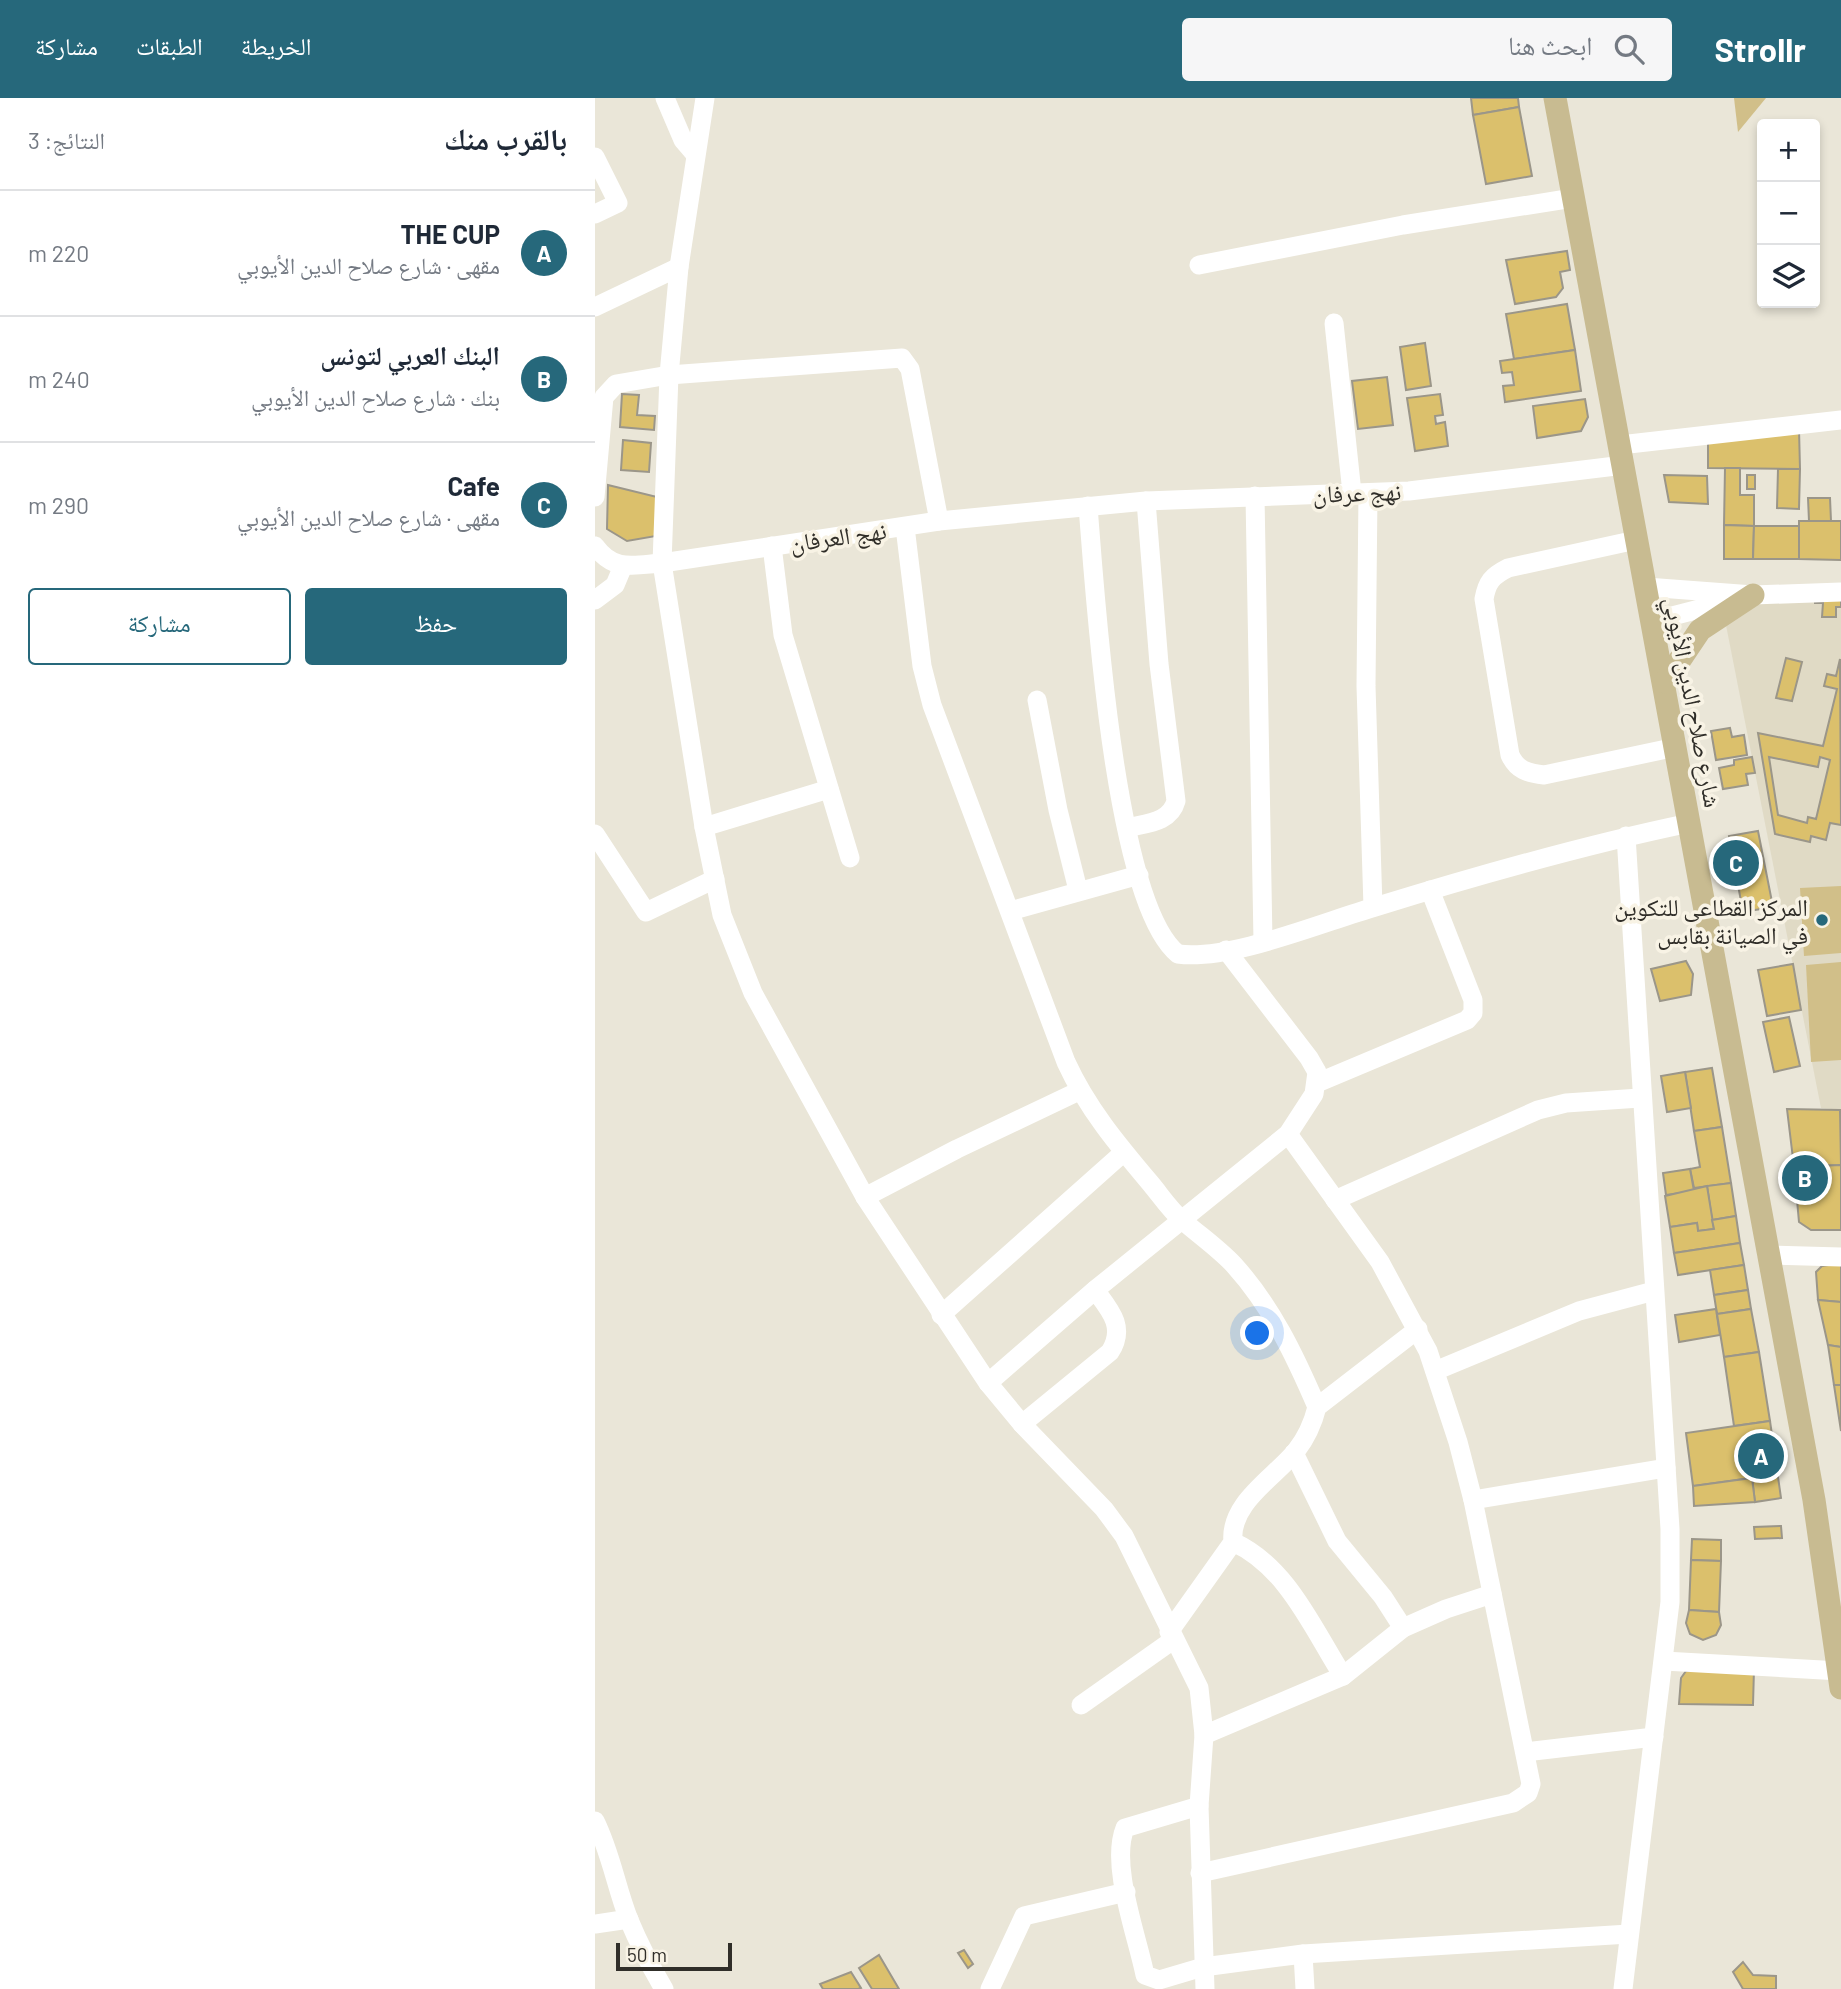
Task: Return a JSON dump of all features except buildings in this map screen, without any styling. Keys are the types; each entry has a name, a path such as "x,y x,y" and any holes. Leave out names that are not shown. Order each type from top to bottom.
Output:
{"main road":[{"name":"شارع صلاح الدين الأيوبي","path":"1555,98 1814,1500 1841,1688"},
{"path":"1665,682 1700,630 1753,595"}],"street":[{"path":"665,98 683,140 695,154"},
{"path":"705,98 679,267 669,375 662,563 704,827 722,915 753,993 865,1197 988,1383 1022,1424 1104,1509 1124,1535 1171,1636 1199,1688 1204,1735 1199,1806 1205,1989"},
{"path":"595,157 618,203 595,214"},
{"path":"1199,265 1403,225 1573,198"},
{"path":"595,307 679,267"},
{"path":"1334,323 1360,493 1373,907"},
{"path":"595,498 604,397 616,384 669,375 902,358 909,369 939,521"},
{"name":"نهج عرفان","path":"1088,506 1476,485 1622,455 1841,419"},
{"path":"1255,496 1263,941"},
{"path":"1127,828 1163,819 1170,815 1176,801 1159,664 1146,501"},
{"path":"1088,506 1100,654 1127,828 1139,875 1163,937 1178,954 1189,956 1263,941 1430,890 1626,836 1690,824"},
{"name":"نهج العرفان","path":"622,566 662,563 939,521 1088,506"},
{"path":"905,527 922,666 932,705 1054,1033 1079,1091 1124,1153 1181,1219 1234,1265 1260,1297 1277,1323 1317,1407 1313,1424 1294,1453 1239,1511 1232,1531 1233,1542 1171,1636 1081,1705"},
{"path":"1636,540 1508,568 1486,584 1484,599 1510,755 1515,766 1529,773 1544,775 1677,747"},
{"path":"772,546 783,635 850,858"},
{"path":"595,547 605,560 622,566 615,584 595,600"},
{"path":"1646,587 1753,595 1841,592"},
{"path":"1653,621 1753,595"},
{"path":"1037,700 1058,810 1078,890"},
{"path":"704,827 829,789"},
{"path":"595,834 646,912 715,878"},
{"path":"1623,1989 1670,1602 1666,1468 1640,1098 1626,836"},
{"path":"1010,911 1139,875"},
{"path":"1317,1083 1467,1020 1473,1013 1473,1000 1430,890"},
{"path":"988,1383 1095,1290 1288,1135 1314,1094 1317,1072 1309,1058 1226,950"},
{"path":"865,1197 957,1149 1079,1091"},
{"path":"1335,1200 1538,1110 1577,1102 1640,1098"},
{"path":"1200,1873 1513,1803 1528,1793 1531,1784 1473,1500 1435,1371 1418,1329 1380,1262 1288,1135"},
{"path":"941,1315 1124,1153"},
{"path":"1767,1255 1841,1257"},
{"path":"1022,1424 1110,1352 1116,1343 1118,1325 1095,1290"},
{"path":"1435,1371 1579,1311 1654,1291"},
{"path":"1317,1407 1418,1329"},
{"path":"1294,1453 1337,1541 1383,1597 1403,1628"},
{"path":"1473,1500 1666,1468"},
{"path":"1233,1542 1254,1553 1279,1576 1343,1676"},
{"path":"1204,1735 1343,1676 1403,1628 1446,1609 1492,1594"},
{"path":"1664,1661 1840,1671"},
{"path":"1525,1752 1654,1737"},
{"path":"1199,1806 1125,1828 1119,1842 1126,1892 1145,1975 1144,1983 1203,1967 1303,1954 1629,1934"},
{"path":"595,1821 605,1841 629,1919 648,1963 664,1989"},
{"path":"990,1989 1024,1916 1126,1892"},
{"path":"595,1924 629,1919"},
{"path":"1303,1954 1305,1989"}],"shaded area":[{"path":"1734,98 1766,98 1738,132"},
{"path":"1841,595 1841,1110 1821,1108 1725,620 1743,596"},
{"name":"المركز القطاعى للتكوين في الصيانة بقابس","path":"1841,886 1841,953 1804,956 1800,888"},
{"path":"1841,962 1841,1060 1811,1062 1806,965"}],"place":[{"name":"Cafe","path":"1736,863"},
{"name":"المركز القطاعى للتكوين في الصيانة بقابس","path":"1822,920"},
{"name":"البنك العربي لتونس","path":"1805,1178"},
{"name":"THE CUP","path":"1761,1456"}]}
